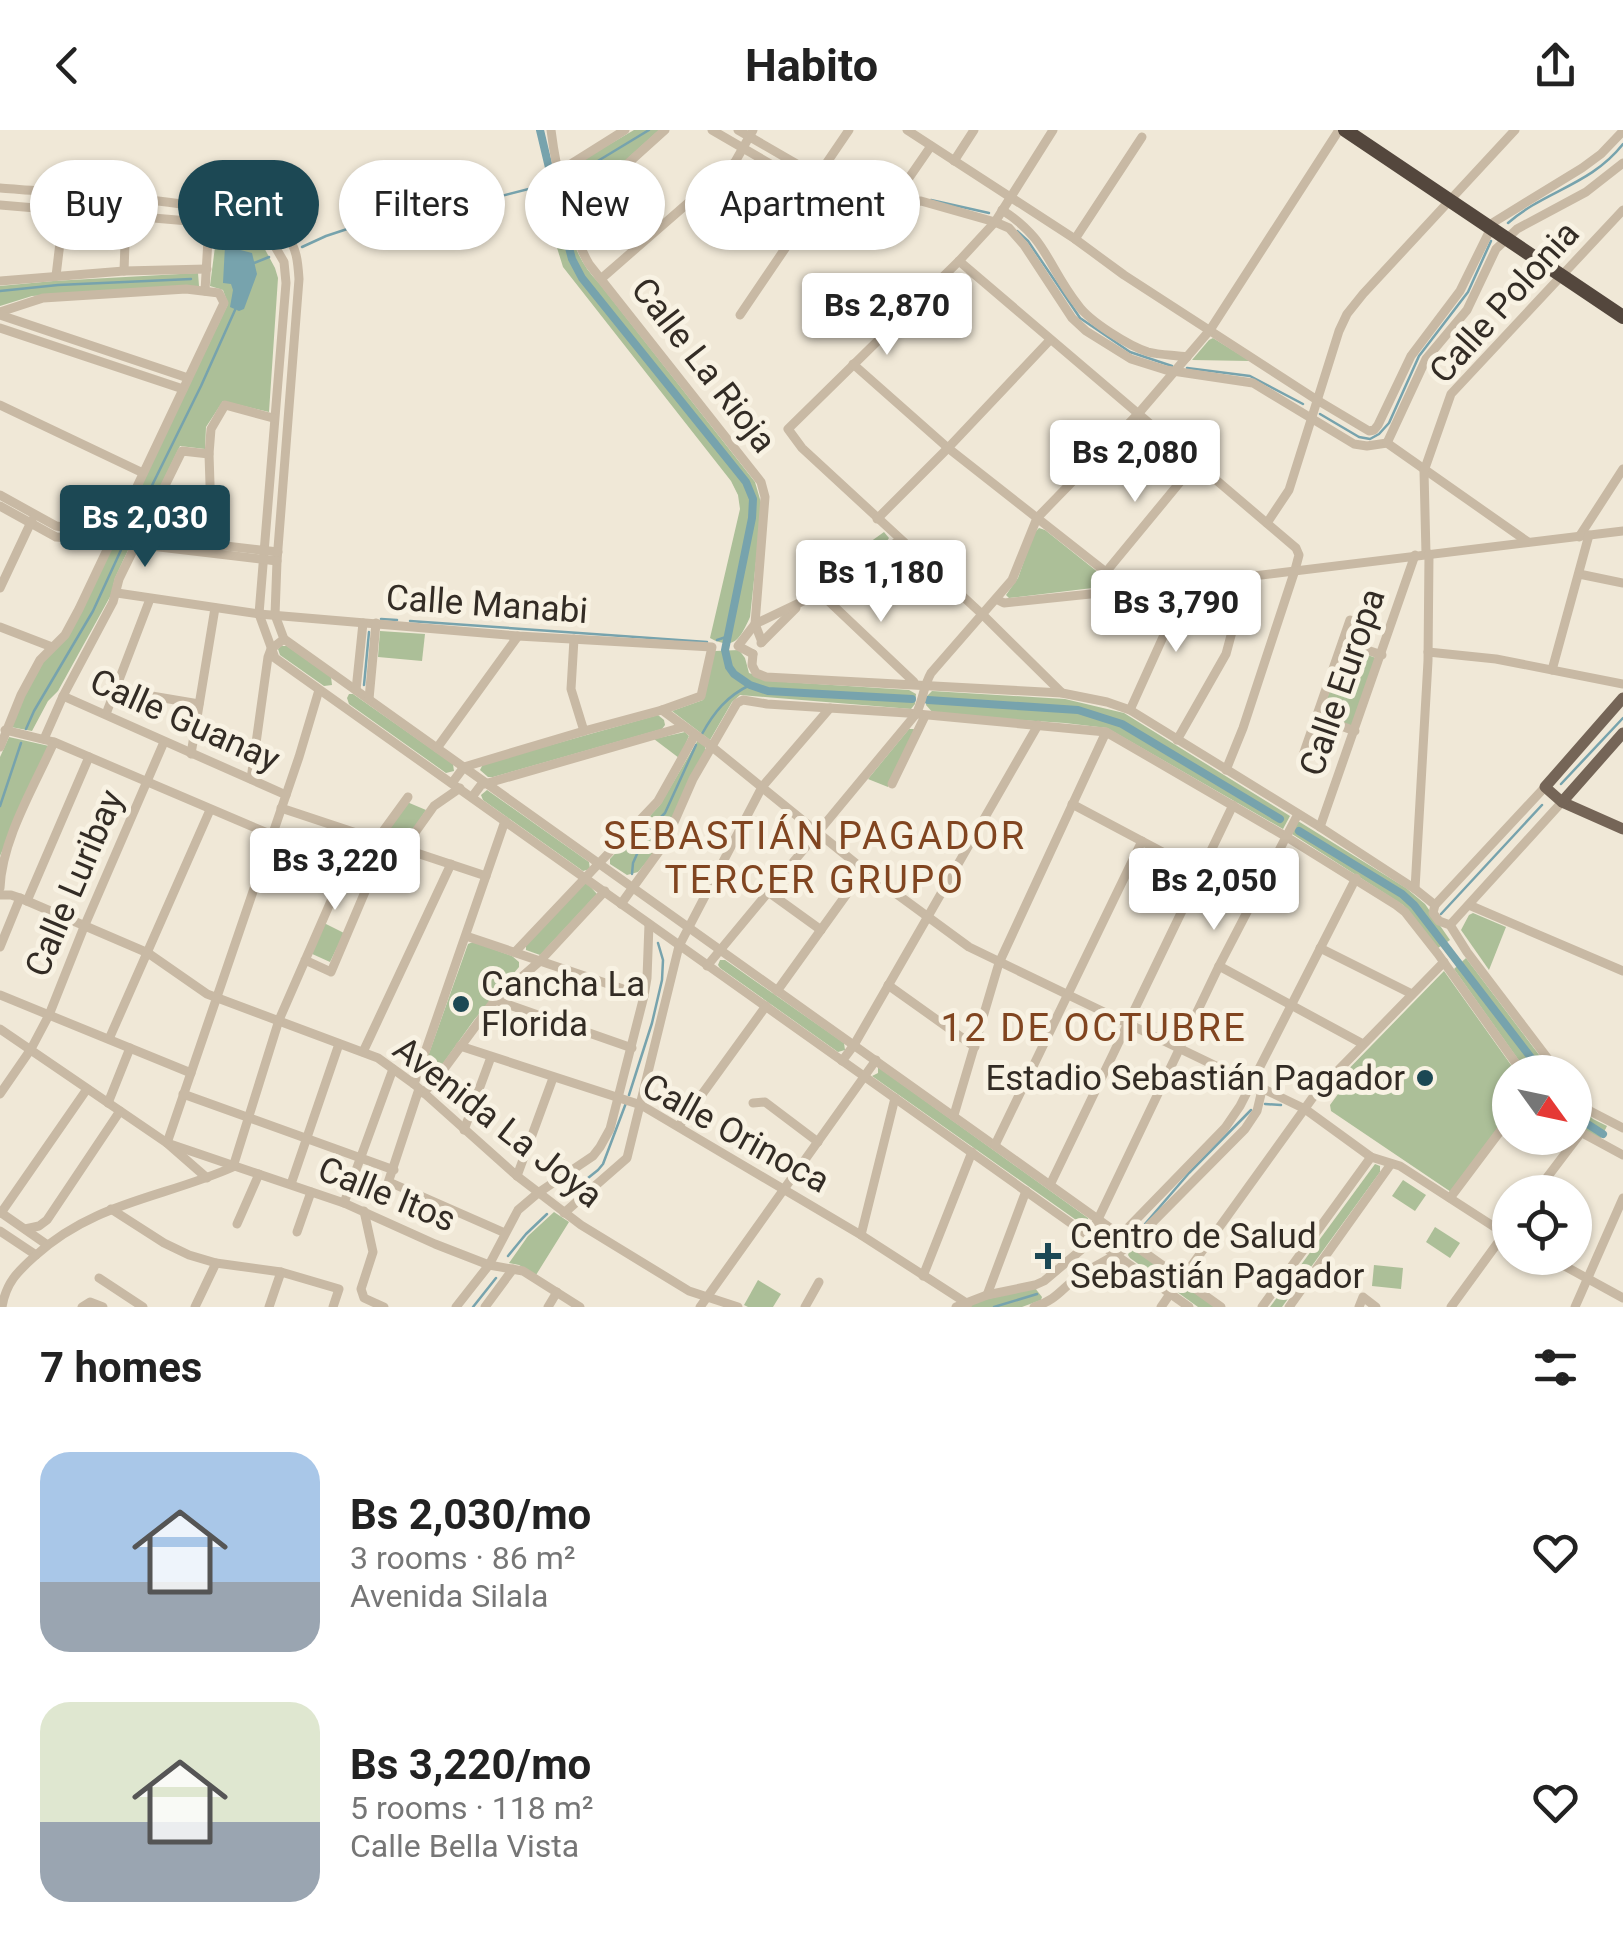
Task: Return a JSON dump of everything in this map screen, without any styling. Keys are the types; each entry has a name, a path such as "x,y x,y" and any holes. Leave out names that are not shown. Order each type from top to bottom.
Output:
{"highway":[{"path":"1348,131 1623,308"},
{"path":"1564,272 1623,317"}],"main road":[{"path":"1623,698 1545,786 1562,802 1623,829"},
{"path":"1562,802 1623,733"}],"street":[{"name":"Calle La Rioja","path":"552,130 556,160"},
{"path":"577,160 625,130"},
{"path":"632,160 666,130"},
{"path":"712,130 764,160"},
{"path":"738,130 750,133 791,160"},
{"path":"828,160 848,130"},
{"path":"906,130 1369,431 1374,430 1411,356 1460,291 1492,225 1582,168 1623,131"},
{"path":"954,161 974,130"},
{"path":"1053,130 996,222 788,429 802,448 983,614 1062,694"},
{"path":"1267,523 1289,490 1338,331 1348,314 1516,130"},
{"path":"920,684 1012,580 1037,518 1138,414 1210,330 1348,131"},
{"path":"602,278 735,162 750,133"},
{"path":"1075,240 1142,137"},
{"path":"920,163 932,146"},
{"path":"1387,443 1426,359 1467,310 1496,249 1509,235 1586,192 1623,163"},
{"path":"0,188 216,209 283,232 296,251 298,297 275,615 284,639 1221,1307"},
{"path":"920,202 1008,228 1024,245 1072,318 1131,360 1166,370 1253,383 1354,444 1387,443 1528,542"},
{"path":"0,204 30,206"},
{"path":"1002,210 1038,240 1087,316 1147,352 1187,357"},
{"name":"Calle Polonia","path":"1415,889 1428,652 1424,471 1452,394 1623,210"},
{"path":"56,276 59,250"},
{"path":"124,271 125,250"},
{"path":"205,291 208,250"},
{"path":"278,250 284,262 284,297 259,614 276,658 1189,1307"},
{"name":"Calle La Rioja","path":"582,250 760,482 766,497 754,624 762,642"},
{"path":"740,315 784,250"},
{"path":"959,261 1296,548 1296,570 1244,728 1226,770"},
{"path":"0,281 207,269"},
{"path":"0,314 43,298 186,290 219,294 224,302 72,622 40,660 3,730 0,747"},
{"path":"284,297 298,297"},
{"path":"0,314 188,378"},
{"path":"0,328 183,389"},
{"path":"877,519 1050,340"},
{"path":"853,364 948,448 1106,572 1117,582 1118,591"},
{"path":"0,405 143,473"},
{"path":"212,544 211,429 225,405 273,418"},
{"path":"0,891 7,846 63,696 117,593 119,578 182,451 209,454"},
{"path":"1106,572 1195,464"},
{"path":"1552,670 1584,536 1623,469"},
{"path":"0,495 33,518"},
{"path":"0,506 56,526 111,537 278,556"},
{"path":"0,588 33,518"},
{"path":"996,599 1004,603 1187,584 1623,531"},
{"path":"138,540 212,544 264,554"},
{"path":"753,654 738,646 754,624 820,593 900,540"},
{"name":"Calle Europa","path":"1320,826 1423,554"},
{"path":"1578,574 1623,583"},
{"path":"1177,740 1226,654 1247,576"},
{"path":"1130,710 1187,584"},
{"name":"Calle Manabi","path":"117,593 259,614 518,636 712,647 701,696 662,710"},
{"path":"820,593 920,684 920,715 892,784"},
{"path":"106,714 150,599"},
{"path":"801,602 753,654 756,673 1062,694 1130,710 1320,826 1435,905"},
{"path":"191,754 215,608"},
{"path":"1302,758 1350,620"},
{"path":"356,690 364,623"},
{"path":"369,700 376,623"},
{"path":"0,627 52,647"},
{"path":"437,748 518,636"},
{"path":"251,778 268,656 284,639"},
{"path":"574,639 571,689 584,731"},
{"path":"1342,642 1382,655"},
{"path":"1428,652 1496,659 1623,684"},
{"path":"333,700 345,682"},
{"path":"116,690 199,704"},
{"path":"167,1142 319,690"},
{"name":"Calle Guanay","path":"63,696 286,795"},
{"path":"621,904 665,843 693,779 742,700 1106,732 1356,878 1405,912 1452,954 1543,1055"},
{"path":"564,1212 627,1158 678,946 762,787 830,708"},
{"path":"464,767 662,710 864,870 969,947 1305,1108 1371,1158 1400,1166 1492,1223"},
{"path":"707,966 817,831 920,715"},
{"path":"1316,717 1355,730"},
{"path":"842,1061 1038,725"},
{"path":"472,797 481,785 683,727"},
{"path":"3,730 49,741 272,835"},
{"path":"954,1116 999,962 1106,732"},
{"path":"514,952 658,800 695,735"},
{"name":"Calle Luribay","path":"0,1094 49,1015 164,742"},
{"path":"0,947 89,757"},
{"path":"404,848 434,806 456,786 464,767"},
{"path":"1450,925 1439,921 1433,912 1435,905 1545,786"},
{"path":"362,876 377,842 408,797"},
{"path":"1512,1055 1452,954 1450,925 1562,802"},
{"path":"1072,804 1200,872"},
{"path":"1050,1185 1233,805"},
{"path":"281,808 486,876"},
{"path":"110,1040 210,810"},
{"path":"956,1307 1044,1281 1092,1238 1097,1218 1219,966 1298,814"},
{"path":"383,1198 505,821"},
{"path":"995,1145 1142,841"},
{"path":"363,1052 450,864"},
{"path":"1,1306 10,1280 46,1244 112,1208 233,1166 280,1020 305,960 345,869 370,880 331,972 305,960"},
{"path":"777,991 864,870"},
{"path":"1121,1236 1225,1128 1240,1106 1356,878"},
{"name":"Avenida La Joya","path":"0,891 148,953 206,994 378,1058 564,1212 689,1292 738,1307"},
{"path":"767,891 821,930"},
{"path":"419,1089 435,1082 495,1000 540,961 605,892"},
{"path":"456,1307 490,1265 518,1210 592,1156 610,1129 644,996 646,922 654,902"},
{"path":"1469,905 1623,971"},
{"path":"466,936 644,996"},
{"path":"1320,948 1412,994"},
{"path":"1182,1279 1316,1093 1452,954"},
{"path":"1219,966 1363,1044"},
{"path":"888,985 975,1047"},
{"path":"0,995 191,1072"},
{"path":"495,1000 632,1048"},
{"path":"679,1126 766,1006"},
{"name":"Calle Itos","path":"0,1030 167,1142 207,1178"},
{"path":"291,1184 339,1044"},
{"name":"Calle Orinoca","path":"460,1046 641,1106 860,1235 968,1304"},
{"path":"108,1102 130,1048"},
{"path":"464,1130 491,1057"},
{"path":"700,1307 876,1060"},
{"path":"344,1204 393,1068"},
{"path":"517,1176 553,1078"},
{"path":"46,1244 1,1213 88,1089"},
{"path":"1034,1307 1049,1304 1080,1276 1118,1256 1132,1243 1245,1129 1257,1111 1262,1090"},
{"path":"184,1094 394,1170"},
{"path":"860,1235 895,1098"},
{"path":"753,1103 765,1102 818,1142"},
{"path":"25,1229 48,1220 120,1111"},
{"path":"1592,1111 1623,1126"},
{"path":"1592,1139 1623,1155"},
{"name":"Calle Itos","path":"167,1142 364,1211 490,1265 523,1271 580,1307"},
{"path":"1450,1198 1492,1142"},
{"path":"924,1276 972,1152"},
{"path":"1262,1307 1371,1158"},
{"path":"1289,1307 1391,1164"},
{"path":"237,1224 260,1174"},
{"path":"389,1182 505,1233"},
{"path":"297,1232 312,1192"},
{"path":"987,1295 1026,1192"},
{"path":"1575,1307 1623,1198"},
{"path":"112,1208 189,1254 216,1263 281,1272 338,1289 333,1307"},
{"path":"364,1211 373,1252 361,1289 364,1298 384,1307"},
{"path":"1610,1225 1623,1232"},
{"path":"0,1231 36,1255"},
{"path":"1451,1307 1492,1253"},
{"path":"195,1307 216,1263"},
{"path":"485,1307 513,1269"},
{"path":"269,1307 281,1272"},
{"path":"1582,1275 1623,1298"},
{"path":"99,1278 142,1307"},
{"path":"805,1307 820,1282"},
{"path":"548,1307 556,1292"},
{"path":"1160,1307 1170,1294"},
{"path":"82,1307 90,1302 103,1307"},
{"path":"1361,1302 1376,1307"}],"green space":[{"path":"634,130 659,130 626,160 583,160"},
{"path":"215,250 265,250 275,268 278,278 269,412 223,401 206,427 205,449 180,446 138,532 120,530 228,304 223,290 210,286"},
{"path":"558,250 577,250 590,272 755,482 762,506 750,617 731,643 710,638 740,509 738,495 563,267"},
{"path":"198,273 199,286 32,296 0,306 0,286"},
{"path":"1213,338 1250,361 1192,360"},
{"path":"1039,528 1109,581 1109,586 1009,598 1006,595 1018,578"},
{"path":"884,532 887,541 808,595 801,591 838,568"},
{"path":"110,546 129,548 111,595 32,731 11,727 43,662 66,637"},
{"path":"380,631 425,634 422,661 378,657"},
{"path":"281,646 287,646 331,677 332,685 324,686 280,655"},
{"path":"1345,647 1376,658 1352,727 1321,716"},
{"path":"739,650 749,673 771,681 909,690 916,694 915,704 911,709 740,695 710,740 672,711 703,700 715,651"},
{"path":"932,691 1065,699 1124,713 1290,816 1283,829 1107,728 934,714 926,705"},
{"path":"349,694 453,764 454,771 446,773 349,704"},
{"path":"658,715 664,720 662,729 493,777 480,770 483,764"},
{"path":"909,729 914,729 913,733 888,787 868,779"},
{"path":"685,732 689,736 679,758 654,739"},
{"path":"9,737 49,746 0,856 0,757"},
{"path":"698,740 705,746 705,752 659,847 638,872 627,875 610,864 610,859 660,805"},
{"path":"487,790 589,862 590,869 583,871 483,800 481,795"},
{"path":"407,802 426,810 404,843 384,836"},
{"path":"1298,821 1406,888 1425,904 1450,940 1438,948 1403,905 1292,834"},
{"path":"587,883 597,894 540,955 526,950 526,945"},
{"path":"1473,913 1506,927 1489,970 1461,930"},
{"path":"324,923 344,933 330,962 310,953"},
{"path":"473,942 512,956 519,967 434,1076 426,1080 422,1073 468,944"},
{"path":"1466,958 1539,1055 1515,1055 1454,969"},
{"path":"720,960 844,1043 845,1050 838,1052 720,968"},
{"name":"Estadio Sebastián Pagador","path":"1444,971 1504,1055 1492,1055 1492,1136 1451,1192 1331,1111 1330,1105 1341,1090 1334,1084"},
{"path":"878,1067 1088,1218 1089,1225 1086,1227 872,1076 878,1073"},
{"path":"1592,1118 1607,1126 1600,1140 1592,1135"},
{"path":"1375,1164 1380,1166 1380,1172 1282,1307 1270,1307"},
{"path":"1403,1180 1426,1195 1415,1211 1392,1196"},
{"path":"554,1212 569,1222 536,1275 509,1263 528,1236"},
{"path":"1435,1227 1460,1243 1450,1258 1426,1242"},
{"path":"1130,1250 1215,1307 1198,1307 1130,1258"},
{"path":"1374,1265 1403,1268 1401,1289 1372,1286"},
{"path":"758,1280 781,1294 773,1307 744,1305"},
{"path":"1035,1288 1041,1300 1022,1307 967,1307 983,1300"}],"water":[{"path":"225,250 252,253 257,274 244,309 230,307 233,290 231,284 223,283"}],"waterway":[{"path":"540,130 547,160"},
{"path":"599,160 649,130"},
{"path":"1508,223 1597,169 1623,144"},
{"path":"319,239 438,199 482,201 525,190"},
{"path":"931,200 989,213"},
{"path":"1017,231 1028,241 1080,318 1130,352 1172,366"},
{"path":"1320,414 1359,437 1370,439 1379,434 1389,423 1419,356 1468,292 1491,241"},
{"path":"570,250 582,278 746,482 753,499 725,650 734,674 768,691 912,699"},
{"path":"254,263 269,257"},
{"path":"0,291 191,279"},
{"path":"131,528 235,310"},
{"path":"1187,368 1250,376 1303,404"},
{"path":"26,729 93,611 121,550"},
{"path":"381,619 397,620"},
{"path":"410,621 707,642"},
{"path":"364,685 369,632"},
{"path":"717,640 726,637"},
{"path":"702,734 722,705 750,685"},
{"path":"928,700 1078,710 1122,724 1280,819"},
{"path":"1561,784 1623,718"},
{"path":"0,806 21,743"},
{"path":"632,874 641,845 665,813 696,745"},
{"path":"1441,914 1542,805"},
{"path":"1299,831 1414,905 1529,1055"},
{"path":"629,1095 662,980 663,960 658,943"},
{"path":"563,1198 603,1164 626,1103"},
{"path":"1265,1104 1281,1105"},
{"path":"1145,1224 1251,1110"},
{"path":"1592,1127 1603,1134"},
{"path":"508,1256 547,1214"},
{"path":"473,1307 496,1278"},
{"path":"994,1307 1037,1294"}],"place":[{"name":"Cancha La Florida","path":"461,1004"},
{"name":"Estadio Sebastián Pagador","path":"1425,1078"},
{"name":"Centro de Salud Sebastián Pagador","path":"1048,1256"}],"district":[{"name":"SEBASTIÁN PAGADOR TERCER GRUPO","path":"815,858"},
{"name":"12 DE OCTUBRE","path":"1094,1028"}]}
